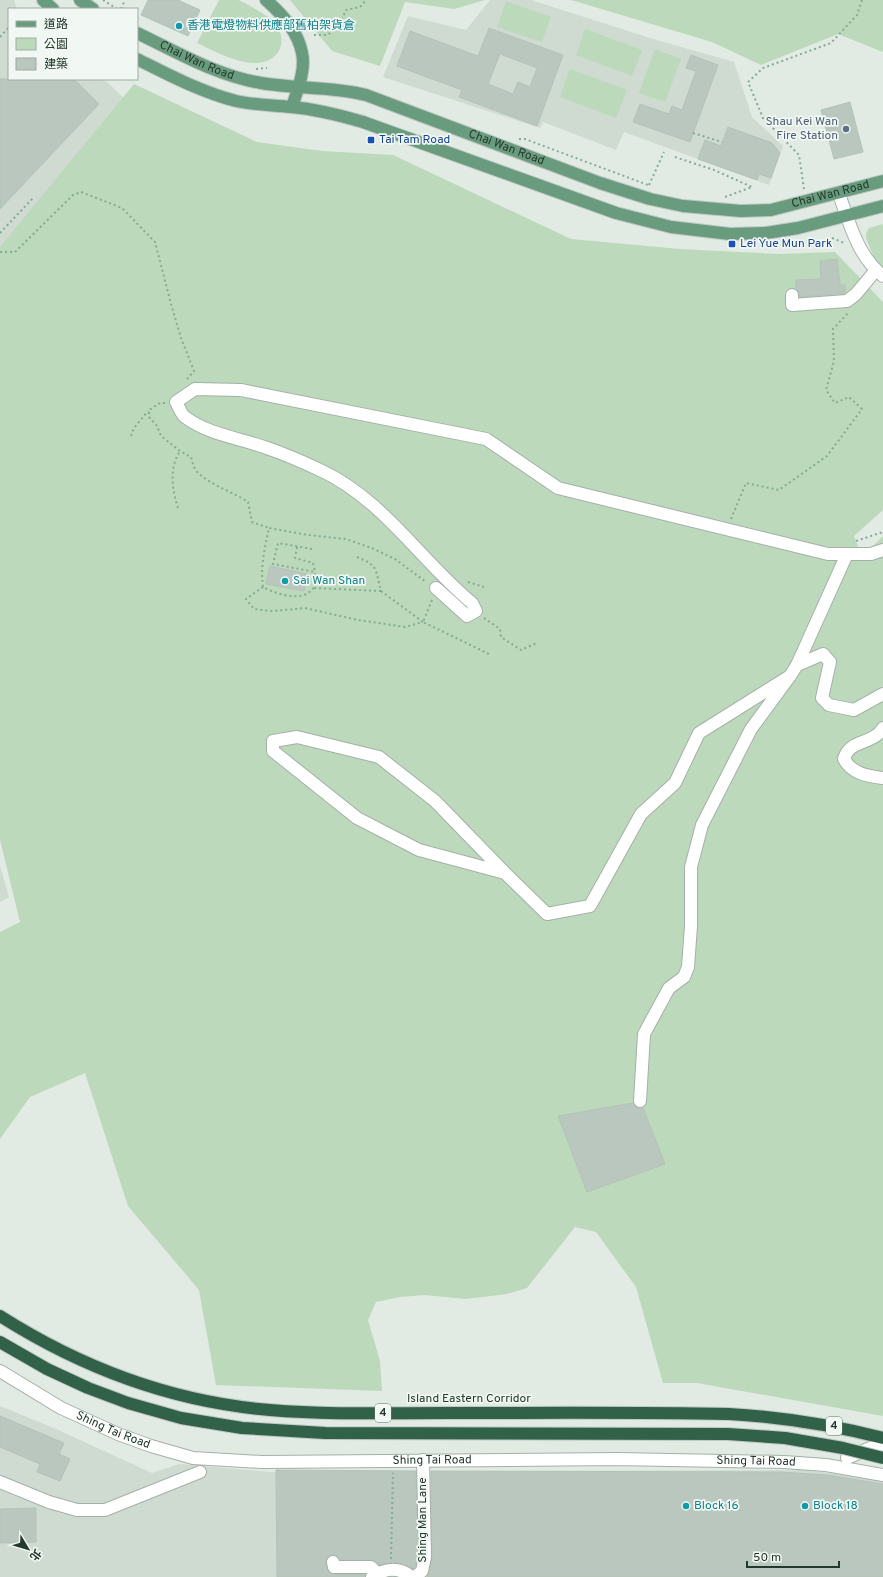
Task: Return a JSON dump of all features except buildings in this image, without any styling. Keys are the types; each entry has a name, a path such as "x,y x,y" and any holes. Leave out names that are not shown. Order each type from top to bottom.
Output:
{"highway":[{"name":"Island Eastern Corridor","path":"0,1316 27,1333 56,1348 113,1374 165,1391 198,1399 243,1407 315,1413 729,1414 784,1419 844,1428 883,1438"},
{"name":"4","path":"0,1342 47,1369 88,1388 128,1403 181,1418 242,1428 325,1433 728,1434 785,1438 843,1448 883,1458"}],"main road":[{"path":"43,0 52,8"},
{"path":"80,0 92,8"},
{"path":"266,0 283,15 303,53 298,87 292,107"},
{"name":"Chai Wan Road","path":"138,33 193,60 239,79 298,87 344,90 366,96 600,183 666,203 697,207 757,211 786,207 883,181"},
{"name":"Chai Wan Road","path":"138,59 184,82 220,96 257,104 292,107 335,114 363,122 616,213 671,227 730,234 766,233 798,228 883,206"}],"street":[{"path":"792,295 792,305 847,302 880,273 863,254 838,194"},
{"path":"436,588 467,616 476,610 472,603 434,568 390,520 356,491 322,470 267,448 205,430 183,416 179,400 195,389 241,390 486,439 558,488 828,554 871,554 883,550"},
{"path":"640,1101 644,1034 669,988 684,977 688,967 691,926 691,867 702,825 751,729 797,665 847,554"},
{"path":"797,665 823,654 830,662 822,698 829,705 854,710 883,694"},
{"path":"505,873 419,850 358,818 273,751 273,741 297,737 379,757 435,800 505,873 547,914 590,906 641,814 675,783 699,733 790,676"},
{"path":"883,728 872,739 850,747 844,759 848,766 863,775 883,778"},
{"name":"Shing Tai Road","path":"0,1371 61,1408 118,1434 151,1446 193,1458 262,1462 616,1459 784,1462 826,1465 883,1475"},
{"path":"847,1458 870,1448 883,1446"},
{"name":"Shing Man Lane","path":"415,1577 422,1571 425,1557 423,1460"},
{"path":"0,1482 49,1502 77,1510 105,1510 200,1472"},
{"path":"333,1562 334,1568 371,1567 374,1575"},
{"name":"Shing Man Lane","path":"374,1575 391,1570 399,1570 412,1577"}],"path":[{"path":"103,0 115,8"},
{"path":"314,35 328,35 340,24 346,10 360,8 366,0"},
{"path":"804,190 799,155 763,118 748,82 763,68 830,43 857,15 862,0"},
{"path":"0,37 8,28"},
{"path":"251,68 267,68"},
{"path":"693,133 722,142"},
{"path":"512,138 525,139 656,188"},
{"path":"649,185 664,152"},
{"path":"675,157 714,170 752,187 719,199"},
{"path":"0,252 14,252 73,195 81,192 122,208 155,242 173,311 194,371 183,383 179,400 160,403 149,410 134,428 131,436"},
{"path":"0,233 34,197"},
{"path":"726,529 746,483 779,490 827,456 862,409 849,397 835,403 826,390 834,361 833,328 849,312"},
{"path":"149,410 149,417 157,426 161,436 180,451 191,457 195,468 204,478 239,495 248,502 252,522 269,528 308,535 346,539 374,549 395,559 436,588 423,622"},
{"path":"178,508 173,492 173,477 175,460 180,451"},
{"path":"263,587 262,562 269,528"},
{"path":"312,549 278,543 273,564 314,572"},
{"path":"297,546 295,558 313,563 314,588"},
{"path":"357,557 367,561 375,568 380,591"},
{"path":"263,587 271,592 297,596 306,594 314,588 380,591 423,622 491,655"},
{"path":"263,587 246,599 254,609 273,611 305,608 371,622 405,627 423,622"},
{"path":"476,610 488,622 500,629 501,637 521,650 537,643"},
{"path":"391,1570 392,1460"}],"shaded area":[{"path":"0,0 14,0 17,8 8,8 8,80 103,80 127,101 9,246 0,246"},
{"path":"490,0 531,0 653,39 734,62 752,117 783,146 769,185 624,132 616,150 543,122 540,128 383,77 408,16 466,30"},
{"path":"0,866 9,897 0,902"},
{"path":"0,1406 56,1429 152,1473 179,1464 271,1472 807,1470 881,1480 883,1481 883,1577 0,1577"}],"green space":[{"path":"219,0 241,1 275,22 281,36 281,43 280,48 274,57 264,62 245,62 223,55 197,43"},
{"path":"290,0 485,0 454,9 405,2 380,66 332,51"},
{"path":"571,0 883,0 883,52 838,34 761,65 712,42"},
{"path":"506,1 551,17 542,42 497,27"},
{"path":"585,29 642,50 632,76 576,55"},
{"path":"655,49 681,59 665,102 639,93"},
{"path":"570,69 627,90 616,118 560,97"},
{"path":"134,84 257,142 322,151 393,155 571,239 680,249 779,254 835,252 883,302 883,510 854,536 861,555 865,554 883,536 883,1416 697,1383 663,1383 636,1287 596,1232 575,1227 527,1288 507,1294 465,1299 425,1295 400,1297 376,1302 368,1320 380,1361 382,1391 216,1385 199,1290 128,1206 85,1073 30,1097 0,1139 0,932 20,922 0,840 0,247"},
{"path":"883,224 883,268 876,263 866,238 866,233 869,228"}],"place":[{"name":"香港電燈物料供應部舊柏架貨倉","path":"179,26"},
{"name":"Shau Kei Wan Fire Station","path":"846,129"},
{"name":"Tai Tam Road","path":"371,140"},
{"name":"Lei Yue Mun Park","path":"732,244"},
{"name":"Sai Wan Shan","path":"285,581"},
{"name":"Block 16","path":"686,1506"},
{"name":"Block 18","path":"805,1506"}]}
